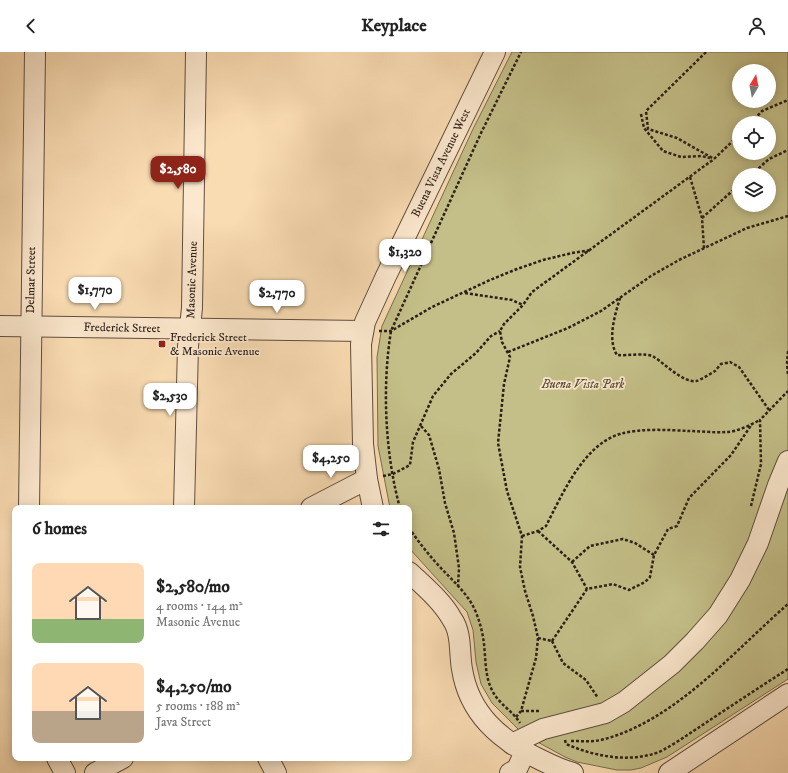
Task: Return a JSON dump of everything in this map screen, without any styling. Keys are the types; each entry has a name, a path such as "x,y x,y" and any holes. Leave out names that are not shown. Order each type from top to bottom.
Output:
{"street":[{"name":"Delmar Street","path":"29,505 35,52"},
{"name":"Masonic Avenue","path":"184,505 188,346 192,308 196,52"},
{"name":"Buena Vista Avenue West","path":"373,505 375,477 363,444 361,344 370,331 365,322 370,308 495,52"},
{"name":"Frederick Street","path":"0,326 370,331"},
{"path":"518,748 543,729 602,703 624,702 672,664 710,625 740,580 758,543 788,461"},
{"path":"317,505 375,477"},
{"path":"412,575 453,619 458,632 462,670 469,695 477,711 493,729 518,748 560,770 573,773"},
{"path":"669,773 788,694"},
{"path":"510,773 517,769 518,748"},
{"path":"59,761 65,773"},
{"path":"95,773 117,761"},
{"path":"270,761 276,773"}],"path":[{"path":"399,505 389,452 387,424 387,352 391,331 481,133 521,52"},
{"path":"706,52 646,111 648,129 677,138 714,159"},
{"path":"757,116 762,111 788,100"},
{"path":"641,114 644,128 663,151 681,157 702,156 714,159"},
{"path":"375,477 393,474 410,464 413,442 433,396 451,374 476,353 491,336 500,331 504,324 523,305 532,292 714,159 732,142"},
{"path":"759,168 769,159 788,150"},
{"path":"690,177 702,218 704,248"},
{"path":"702,218 732,192"},
{"path":"508,352 568,328 601,311 651,276 679,260 747,228 788,216"},
{"path":"370,331 391,331 432,307 490,280 543,260 591,250"},
{"path":"464,293 512,300 523,305"},
{"path":"620,298 614,327 613,348 617,355 627,356 645,354 654,356 684,379 690,381 697,381 714,371 721,364 730,362 739,367 769,410"},
{"path":"500,331 502,342 510,357 504,384 498,443 507,490 522,536 520,567 538,638 536,658 521,711 516,717"},
{"path":"788,352 788,375"},
{"path":"522,536 538,531 546,526 578,468 592,451 607,439 634,431 678,430 728,432 760,420 788,391"},
{"path":"751,507 761,464 760,420"},
{"path":"552,641 587,589 613,584 628,590 644,582 650,577 654,555 668,529 677,526 689,498 731,455 752,424"},
{"path":"421,426 429,435 439,469 445,502 454,533 459,568 458,587"},
{"path":"538,531 572,562 587,589"},
{"path":"572,562 590,546 623,539 635,543 654,555"},
{"path":"575,741 600,740 624,732 643,724 666,710 703,681 788,604"},
{"path":"538,638 552,641"},
{"path":"552,641 562,663 586,680 602,703"},
{"path":"565,740 566,744 608,757 624,758 654,754 686,736 788,669"},
{"path":"521,711 542,711"}],"green space":[{"name":"Buena Vista Park","path":"512,52 788,52 788,679 667,757 641,768 617,770 577,762 523,734 492,703 481,684 476,662 473,630 467,612 412,551 412,505 389,505 378,446 377,357 382,326 473,129"}],"place":[{"name":"Frederick Street & Masonic Avenue","path":"162,344"}]}
